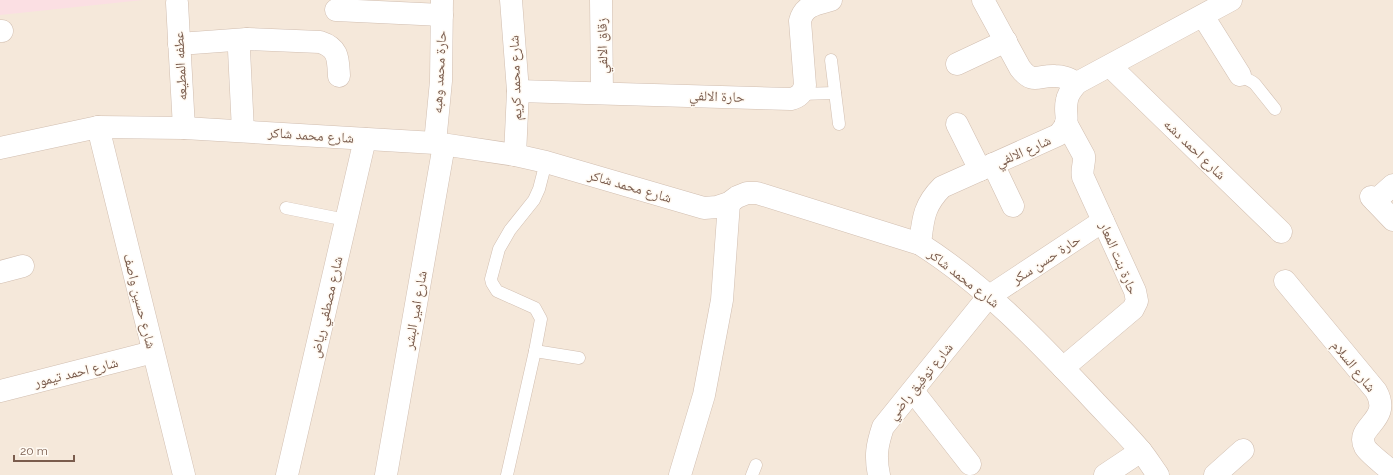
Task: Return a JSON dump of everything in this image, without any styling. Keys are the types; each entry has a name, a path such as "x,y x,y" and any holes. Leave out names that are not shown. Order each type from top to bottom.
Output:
{"street":[{"name":"شارع محمد كريم","path":"511,0 518,91 515,155"},
{"name":"زقاق الالفي","path":"601,0 602,93"},
{"path":"800,94 805,85 800,21 804,11 808,7 831,0"},
{"path":"983,0 1020,68 1026,75 1035,78 1055,76 1066,77 1077,84"},
{"path":"1066,123 1067,99 1077,84 1231,0"},
{"name":"عطفه المطيعه","path":"177,4 184,128"},
{"path":"336,10 442,7"},
{"name":"حارة محمد وهبه","path":"439,144 442,7"},
{"path":"1203,16 1240,75"},
{"path":"243,131 239,50 241,43 247,39"},
{"path":"179,44 247,39 320,42 327,44 336,54 339,76"},
{"path":"957,64 1006,41"},
{"name":"شارع احمد دشه","path":"1110,66 1280,232"},
{"name":"حارة الالفي","path":"518,91 791,99 796,98 800,94"},
{"name":"شارع الالفي","path":"920,244 927,206 933,196 942,187 1058,135 1063,130 1066,123"},
{"name":"حارة بنت المعار","path":"1063,368 1133,309 1137,301 1135,291 1083,177 1082,172 1084,156 1066,123"},
{"path":"957,124 1013,206"},
{"name":"شارع محمد شاكر","path":"0,148 98,127 184,128 243,131 439,144 515,155 546,162 704,208 717,207 729,203 737,197 747,193 757,193 920,244 937,255 968,278 1022,326 1141,451 1158,475"},
{"name":"شارع حسين واصف","path":"98,127 184,475"},
{"name":"شارع مصطفي رياض","path":"287,475 365,139"},
{"name":"شارع امير البشر","path":"386,475 439,144"},
{"path":"1393,185 1373,199 1393,220"},
{"path":"681,475 704,395 720,307 729,203"},
{"name":"حارة حسن سكر","path":"988,297 1103,221"},
{"path":"0,272 23,266"},
{"name":"شارع السلام","path":"1285,281 1376,391 1381,405 1380,412 1377,418 1367,428 1364,435 1364,442 1366,448 1381,470"},
{"name":"شارع توفيق راضي","path":"880,475 876,462 877,444 883,428 988,297"},
{"name":"شارع احمد تيمور","path":"0,391 153,352"},
{"path":"913,391 970,464"},
{"path":"1215,475 1243,450"},
{"path":"1105,475 1141,451"}],"lane":[{"path":"831,60 839,124"},
{"path":"1240,75 1252,81 1275,109"},
{"path":"800,94 835,93"},
{"path":"508,475 541,319 535,308 497,291 491,279 499,249 510,230 534,200 546,162"},
{"path":"286,208 346,220"},
{"path":"535,351 579,358"}],"shaded area":[{"path":"0,0 1393,0 1393,475 0,475"},
{"path":"0,0 143,0 0,15"}]}
